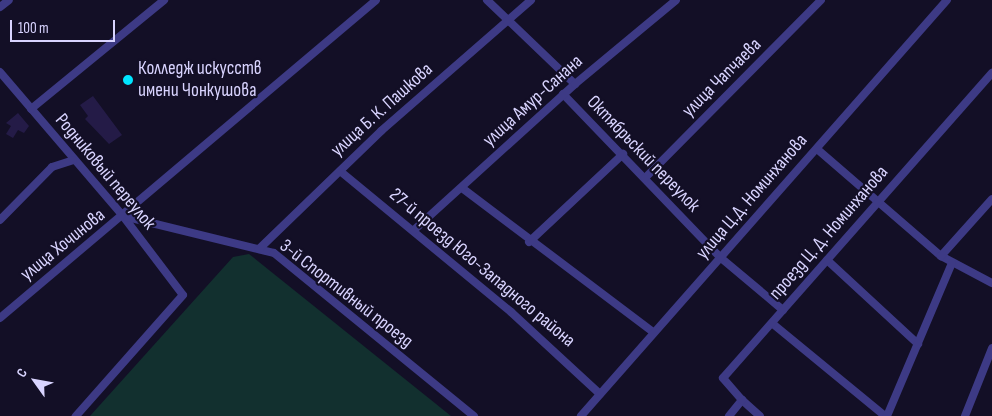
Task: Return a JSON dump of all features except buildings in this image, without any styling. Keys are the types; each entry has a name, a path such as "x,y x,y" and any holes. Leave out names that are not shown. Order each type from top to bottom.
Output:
{"street":[{"path":"0,7 9,0"},
{"path":"31,109 164,0"},
{"name":"улица Хочинова","path":"0,318 124,216 376,0"},
{"name":"Октябрьский переулок","path":"486,0 575,84"},
{"name":"улица Б. К. Пашкова","path":"259,249 340,170 531,0"},
{"name":"улица Амур-Санана","path":"414,230 563,94 676,0"},
{"name":"улица Чапчаева","path":"645,178 821,0"},
{"name":"улица Ц.Д. Номинханова","path":"581,416 947,0"},
{"name":"Родниковый переулок","path":"0,72 73,160 124,216 183,296 76,416"},
{"name":"проезд Ц. Д. Номинханова","path":"742,400 723,378 773,324 876,203 992,73"},
{"name":"Октябрьский переулок","path":"563,94 623,154 721,258 783,310"},
{"path":"817,148 876,203 941,256 992,283"},
{"path":"528,242 623,154"},
{"path":"0,220 52,167 73,160"},
{"name":"27-й проезд Юго-Западного района","path":"340,170 414,230 600,394"},
{"path":"462,188 528,242 653,332"},
{"path":"941,256 992,199"},
{"name":"3-й Спортивный проезд","path":"124,216 274,253 474,416"},
{"path":"827,260 918,344"},
{"path":"773,324 886,416 952,263"},
{"path":"965,416 992,348"},
{"path":"729,416 742,400 760,416"}],"green space":[{"path":"249,254 451,416 90,416 233,257"}],"place":[{"name":"Колледж искусств имени Чонкушова","path":"128,80"}]}
